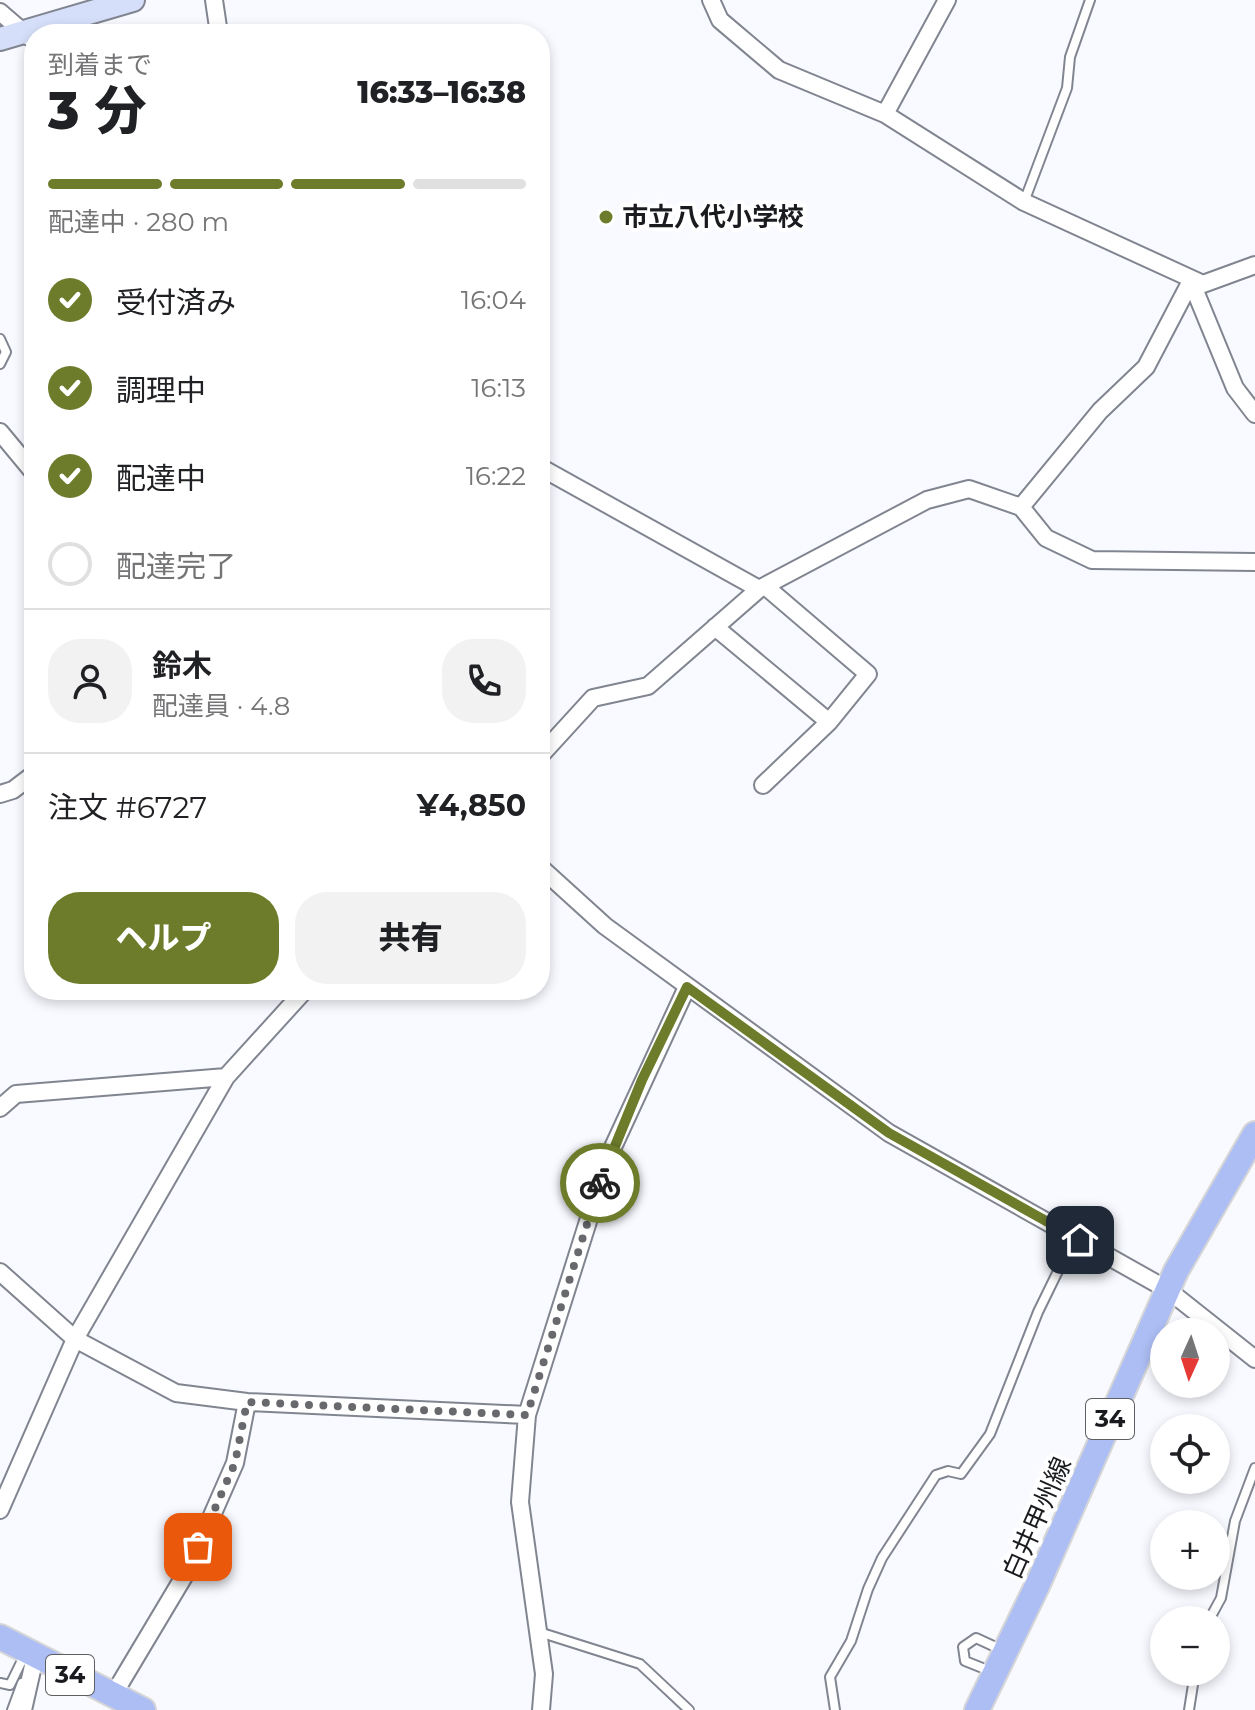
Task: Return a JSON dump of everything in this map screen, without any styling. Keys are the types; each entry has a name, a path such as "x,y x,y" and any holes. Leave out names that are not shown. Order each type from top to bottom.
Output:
{"main road":[{"name":"白井甲州線","path":"977,1710 1168,1290 1255,1134"},
{"name":"34","path":"0,1637 112,1697 143,1710"}],"street":[{"path":"64,24 133,0"},
{"path":"214,0 218,24"},
{"path":"711,0 720,20 779,70 885,114 1024,202 1191,281 1203,284 1255,265"},
{"path":"885,114 947,0"},
{"path":"0,12 24,32"},
{"path":"0,39 24,37"},
{"path":"1191,281 1235,388 1255,414"},
{"path":"1021,507 1100,411 1146,367 1191,281"},
{"path":"0,432 24,461"},
{"path":"550,472 762,587 868,674 829,722 763,785"},
{"path":"550,745 593,698 648,686 762,587 927,500 969,489 1021,507 1046,538 1092,560 1255,562"},
{"path":"715,627 829,722"},
{"path":"0,794 13,790 24,782"},
{"path":"550,876 605,926 889,1133 1168,1290 1255,1359"},
{"path":"541,1710 544,1674 520,1502 527,1415 608,1158 687,987"},
{"path":"0,1510 75,1339 226,1077 296,1000"},
{"path":"0,1108 16,1094 226,1077"},
{"path":"0,1272 75,1339 176,1393 247,1402 527,1415"},
{"path":"112,1697 189,1568 235,1463 247,1402"},
{"path":"23,1710 31,1655"}],"lane":[{"path":"1024,202 1067,88 1070,57 1090,0"},
{"path":"0,339 6,352 0,364"},
{"path":"835,1710 830,1677 851,1641 882,1558 936,1475 948,1471 961,1474 990,1434 1038,1312 1058,1271 1080,1240"},
{"path":"1217,1606 1221,1598 1235,1521 1255,1468"},
{"path":"539,1632 640,1664 689,1710"},
{"path":"0,1683 10,1685 31,1655"},
{"path":"12,1710 31,1655"},
{"path":"1189,1710 1193,1686"}],"way so far":[{"path":"198,1547 235,1463 247,1402 527,1415 600,1183"}],"place":[{"name":"市立八代小学校","path":"606,217"}],"route":[{"path":"600,1183 642,1080 687,987 889,1133 1080,1240"}]}
